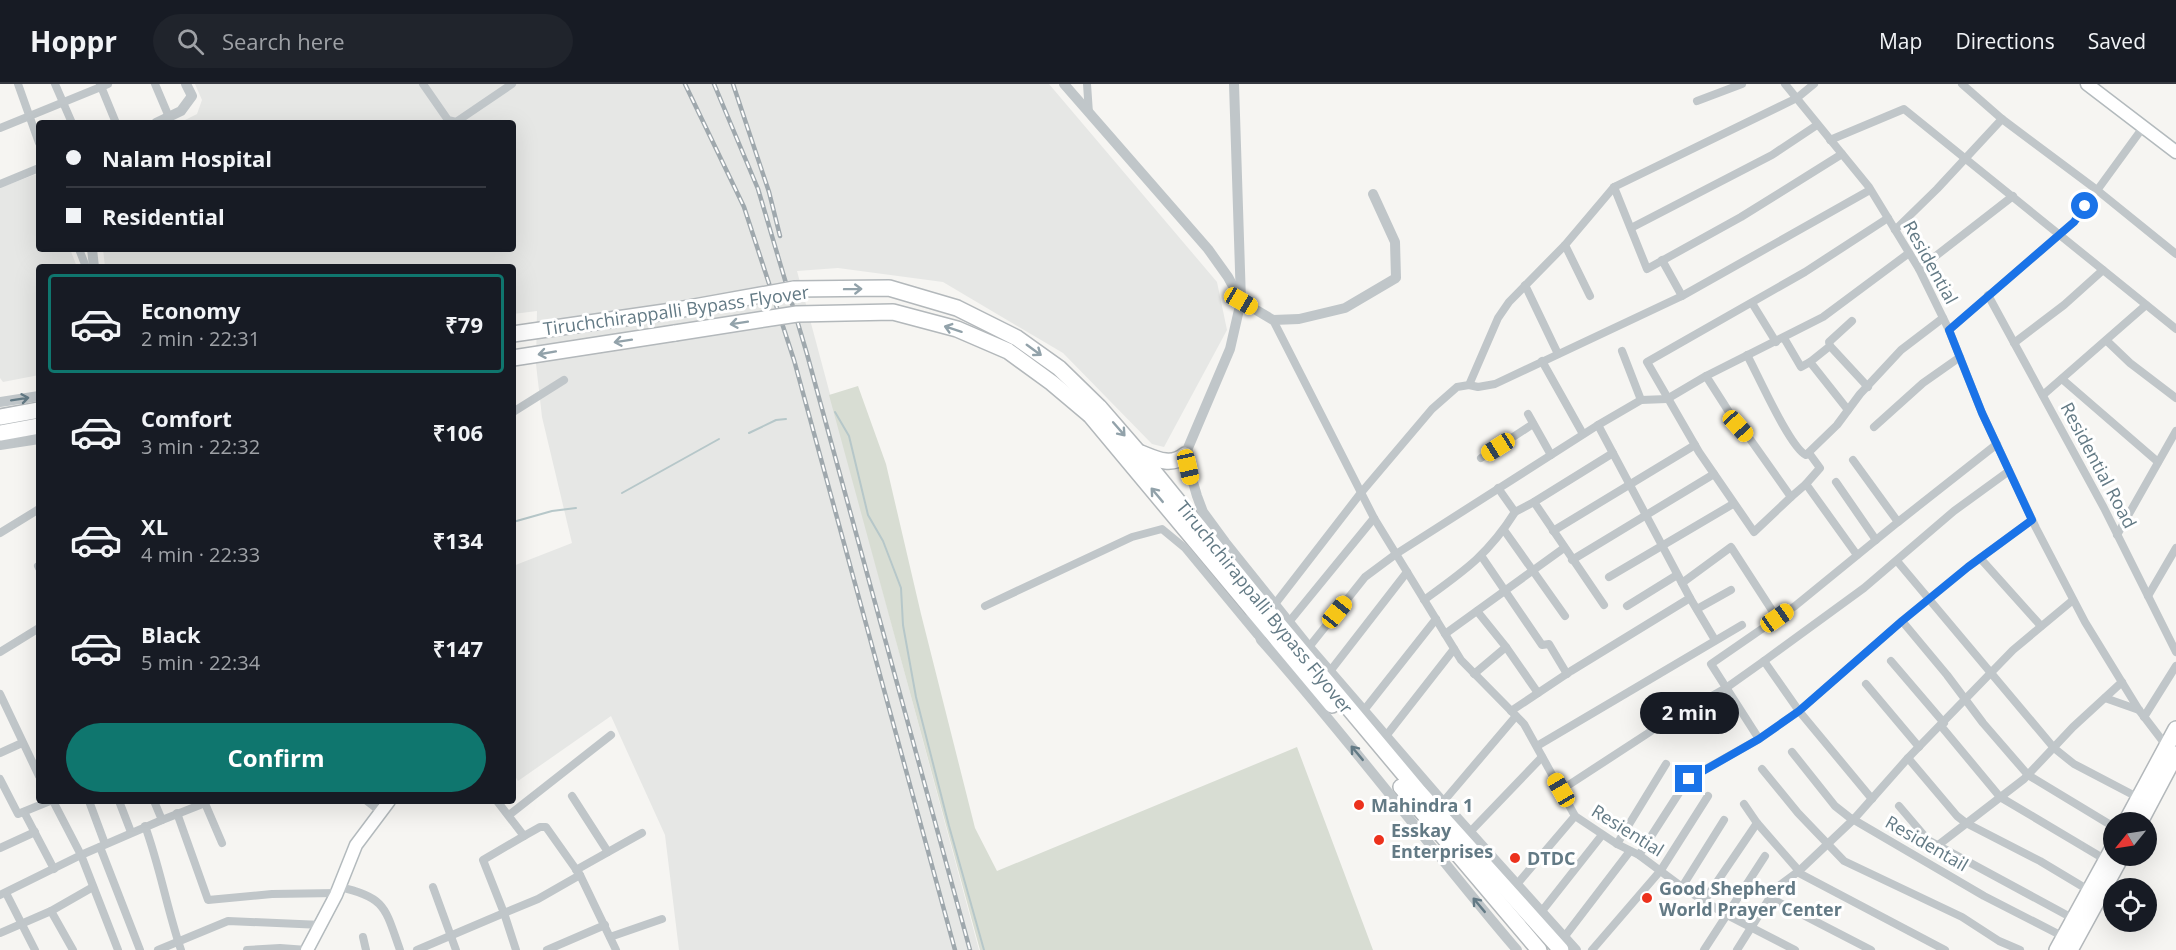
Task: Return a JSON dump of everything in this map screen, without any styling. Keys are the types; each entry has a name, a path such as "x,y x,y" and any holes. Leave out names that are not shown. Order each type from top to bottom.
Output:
{"highway":[{"name":"Tiruchchirappalli Bypass Flyover","path":"516,334 672,311 794,289 890,288 957,308 1017,338 1059,368 1248,605 1539,950"},
{"name":"Tiruchchirappalli Bypass Flyover","path":"516,358 797,314 893,312 957,329 1008,351 1094,411 1138,452 1254,596 1419,792 1563,943"},
{"path":"0,417 36,411"},
{"path":"0,433 36,427"},
{"path":"1138,452 1168,462 1178,461 1185,455"},
{"path":"2144,812 2172,752 2176,729"},
{"path":"2131,812 2172,752"},
{"path":"2064,946 2074,919 2103,866"},
{"path":"2064,946 2115,866"}],"main road":[{"path":"2087,84 2176,152"},
{"path":"307,950 322,925 356,845 386,804"}],"street":[{"path":"18,84 36,134"},
{"path":"55,84 71,120"},
{"path":"155,84 169,117"},
{"path":"162,120 181,111 192,96 186,84"},
{"path":"423,84 448,120"},
{"path":"459,120 512,84"},
{"path":"1064,84 1208,249 1228,276 1241,301 1273,320 1299,319 1345,308 1396,278 1395,242 1373,194"},
{"path":"1087,84 1089,113"},
{"path":"1234,84 1241,301 1230,349 1185,455 1191,480 1203,512 1310,647 1443,802 1542,911 1563,943 1576,950"},
{"path":"1696,101 1742,84"},
{"name":"Residential","path":"1785,84 1870,190 1919,269 1949,330 2009,471 2073,600 2142,714 2172,752"},
{"path":"1469,385 1498,318 1509,302 1565,245 1614,187 1797,98 1814,84"},
{"path":"1962,84 2002,119 2097,190 2176,254"},
{"path":"0,128 103,85 115,120"},
{"path":"1830,140 1904,109 2176,329"},
{"path":"1895,230 2002,119"},
{"path":"1631,228 1773,154 1817,126"},
{"path":"1949,330 2074,222 2144,126"},
{"path":"1614,187 1647,269 1741,217 1842,154"},
{"path":"0,184 36,169"},
{"path":"1275,604 1360,494 1432,409 1456,387 1495,384 1682,296 1870,190"},
{"path":"1919,269 2013,196"},
{"path":"1809,453 1820,468 1754,532 1695,445 1647,362 1805,272 1888,218"},
{"path":"1565,245 1590,296"},
{"path":"1310,647 1365,577 1396,554 1583,434 1641,400 1667,399 1747,354 1785,338 1823,317 1909,254"},
{"path":"1662,261 1682,296"},
{"path":"2014,343 2064,305 2103,270"},
{"path":"1525,285 1558,354"},
{"name":"Residential Road","path":"1988,295 2117,535 2176,652"},
{"path":"1752,303 1776,342"},
{"path":"2043,395 2146,305"},
{"path":"1747,354 1796,447 1803,454 1809,453 1837,425 1901,350 1943,318"},
{"name":"Resiential","path":"1273,320 1360,494 1407,573 1461,660 1524,724 1575,816 1602,835 1640,855 1682,887 1725,914 1795,950"},
{"path":"1852,321 1829,342 1830,346 1868,387"},
{"path":"1785,338 1801,367 1830,346"},
{"path":"2107,341 2130,363 2176,398"},
{"path":"1622,351 1641,400"},
{"path":"1874,427 1923,383 1960,357"},
{"path":"1542,361 1583,434"},
{"path":"1810,362 1848,410"},
{"path":"1706,376 1738,426 1791,496"},
{"path":"2062,379 2158,462"},
{"path":"516,410 564,380"},
{"path":"0,402 36,396"},
{"path":"1528,414 1551,455"},
{"path":"1481,458 1533,424"},
{"path":"1598,425 1662,547 1715,640"},
{"path":"2117,535 2176,431"},
{"path":"0,445 36,439"},
{"path":"1759,739 1711,664 1777,618 1997,444"},
{"path":"1553,531 1695,445"},
{"path":"1424,600 1482,557 1515,512 1613,453"},
{"path":"1853,460 1898,522"},
{"path":"1561,790 1659,726 1726,688 1764,662 1864,588 1954,511 2009,471"},
{"path":"1572,560 1714,474"},
{"path":"1836,482 1876,540"},
{"path":"1806,484 1857,555"},
{"path":"1498,488 1515,512"},
{"path":"1534,501 1604,605"},
{"path":"1609,577 1733,504"},
{"path":"0,533 36,511"},
{"path":"1289,622 1374,518"},
{"path":"1640,855 1689,779 1759,739 1799,711 1902,621 1980,558 2032,520"},
{"path":"986,606 1132,537 1162,529 1185,548 1392,795 1452,873 1517,950"},
{"path":"1504,530 1534,569 1565,616"},
{"path":"1627,606 1680,579 1731,547 1777,618"},
{"path":"1445,634 1564,548"},
{"path":"2148,596 2176,548"},
{"path":"1482,557 1542,645 1549,644 1567,674"},
{"path":"1980,558 2041,626"},
{"path":"1897,561 2054,748 2074,764 2139,798"},
{"path":"1331,670 1407,573"},
{"path":"1696,609 1731,590"},
{"path":"1443,802 1514,713 1538,693 1690,598"},
{"path":"1737,950 1776,888 1828,845 1854,819 1908,758 2013,650 2073,600"},
{"path":"1248,605 1261,640"},
{"path":"1477,610 1538,693"},
{"path":"1365,709 1436,619"},
{"path":"1902,621 2028,775 2103,820"},
{"path":"1537,746 1742,625"},
{"path":"0,652 36,630"},
{"path":"1474,674 1506,647"},
{"path":"1386,736 1454,649"},
{"path":"1891,661 2000,797 2103,858"},
{"path":"1764,662 1799,711 1872,799"},
{"path":"2105,699 2142,714 2176,666"},
{"path":"1937,846 2028,775 2073,727 2122,682"},
{"path":"1866,684 1919,747"},
{"path":"0,694 36,770"},
{"path":"509,815 611,735"},
{"path":"0,753 22,743"},
{"name":"Residentail","path":"1792,753 1835,806 2064,946"},
{"path":"1471,831 1542,757"},
{"path":"1908,758 1957,816 1966,823 1985,835 2040,861 2090,891"},
{"path":"1617,844 1666,764"},
{"path":"1762,769 1844,861 1962,917 2000,941 2020,950"},
{"path":"0,779 18,814 44,804"},
{"path":"572,796 608,852"},
{"path":"1592,950 1661,870 1708,796"},
{"path":"53,804 81,855 118,950"},
{"path":"90,804 140,950"},
{"path":"120,804 131,832"},
{"path":"155,804 162,820"},
{"path":"35,950 3,894 131,832 199,804"},
{"path":"205,804 222,843"},
{"path":"371,804 380,811"},
{"path":"500,804 524,836"},
{"path":"1744,804 1757,823 1798,871 1944,950"},
{"path":"1899,806 1928,840 1937,846 2074,919"},
{"path":"24,812 54,869"},
{"path":"177,813 208,900 338,890 359,891 377,899 383,906 400,950"},
{"path":"1518,883 1575,816"},
{"path":"1682,887 1724,820"},
{"path":"1704,901 1757,823"},
{"path":"145,826 156,855 172,928 179,946"},
{"path":"516,950 483,860 540,826 546,827 578,872 616,950"},
{"path":"0,848 35,832"},
{"path":"417,950 538,899 608,852 642,833"},
{"path":"1542,911 1602,835"},
{"path":"1563,943 1630,851"},
{"path":"1704,950 1725,914 1765,856"},
{"path":"0,933 51,911 93,887"},
{"path":"433,888 456,950"},
{"path":"1770,897 1871,950"},
{"path":"51,911 73,950"},
{"path":"610,937 662,919"},
{"path":"158,950 179,946 228,921 322,925"},
{"path":"547,950 604,925"},
{"path":"363,937 366,950"},
{"path":"247,950 280,948 307,950"}],"shaded area":[{"path":"195,84 1049,84 1217,282 1227,330 1164,447 1152,444 1063,353 943,282 838,268 797,271 979,950 679,950 665,835 611,716 518,781 516,778 516,565 572,543 542,417 536,364 537,311 516,314 516,264 105,264 103,252 516,252 516,120 185,120 197,114 202,100"},
{"path":"36,174 36,252 71,252 76,264 36,264 36,376 3,382 0,378 0,188"},
{"path":"858,386 886,464 975,828 997,871 1297,747 1373,950 980,950 829,395"}],"waterway":[{"path":"835,412 849,436 868,515 883,541 901,588 903,625 916,697 984,950"},
{"path":"749,433 776,420 786,419"},
{"path":"622,493 719,439"},
{"path":"516,521 552,511 576,508"}],"railway":[{"path":"685,84 744,207 794,360 955,950"},
{"path":"714,84 758,189 807,354 970,950"},
{"path":"733,84 769,192 780,236"}],"place":[{"name":"Mahindra 1","path":"1359,805"},
{"name":"Esskay Enterprises","path":"1379,840"},
{"name":"DTDC","path":"1515,858"},
{"name":"Good Shepherd World Prayer Center","path":"1647,898"}],"route":[{"path":"1689,779 1759,739 1799,711 1902,621 1968,567 2032,520 1982,413 1949,330 2074,222 2085,206"}]}
